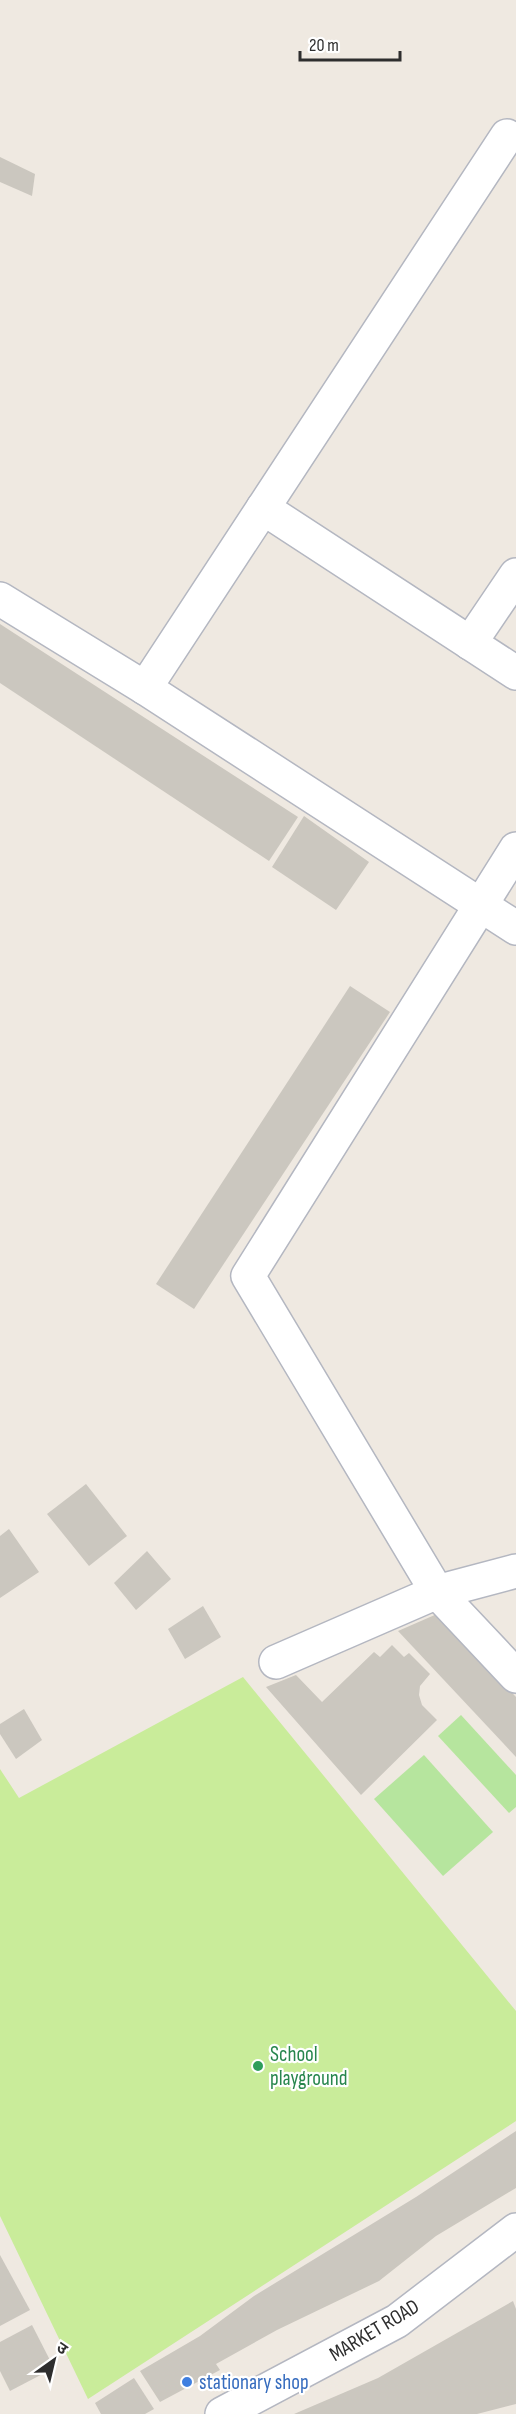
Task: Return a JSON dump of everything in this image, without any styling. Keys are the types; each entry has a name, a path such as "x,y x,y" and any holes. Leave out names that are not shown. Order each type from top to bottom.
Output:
{"street":[{"path":"146,688 507,136"},
{"path":"263,508 516,673"},
{"path":"471,644 516,575"},
{"path":"0,599 146,688 516,928"},
{"path":"516,849 248,1276 437,1592 516,1676"},
{"path":"276,1662 437,1592 516,1571"},
{"name":"MARKET ROAD","path":"222,2414 397,2320 516,2230"}],"green space":[{"name":"School playground","path":"243,1677 516,2011 516,2121 88,2399 0,2216 0,1769 19,1798"},
{"path":"461,1715 516,1775 516,1807 509,1813 438,1736"},
{"path":"424,1755 493,1832 443,1876 374,1799"}],"building":[{"path":"0,157 35,174 32,196 0,182"},
{"path":"0,624 298,817 269,861 0,683"},
{"path":"304,816 369,862 336,910 272,867"},
{"path":"350,986 390,1012 194,1309 156,1284"},
{"path":"86,1484 127,1536 89,1566 47,1514"},
{"path":"9,1529 39,1572 0,1598 0,1536"},
{"path":"147,1551 171,1579 136,1610 114,1583"},
{"path":"203,1606 221,1637 185,1659 168,1629"},
{"path":"437,1614 516,1697 516,1757 398,1631"},
{"path":"392,1645 404,1657 409,1653 430,1674 420,1686 419,1695 422,1705 437,1720 361,1795 266,1687 296,1675 322,1702 374,1652 380,1657"},
{"path":"24,1709 42,1740 16,1759 0,1734 0,1724"},
{"path":"516,2131 516,2188 436,2236 379,2281 277,2330 216,2364 220,2370 160,2402 140,2371 200,2336 254,2296 416,2197"},
{"path":"0,2255 30,2310 0,2326"},
{"path":"513,2301 516,2309 516,2404 477,2414 294,2414 378,2378"},
{"path":"32,2325 54,2368 10,2391 0,2371 0,2342"},
{"path":"134,2378 154,2409 145,2414 101,2414 95,2403"}],"place":[{"name":"School playground","path":"258,2066"},
{"name":"stationary shop","path":"187,2382"}]}
